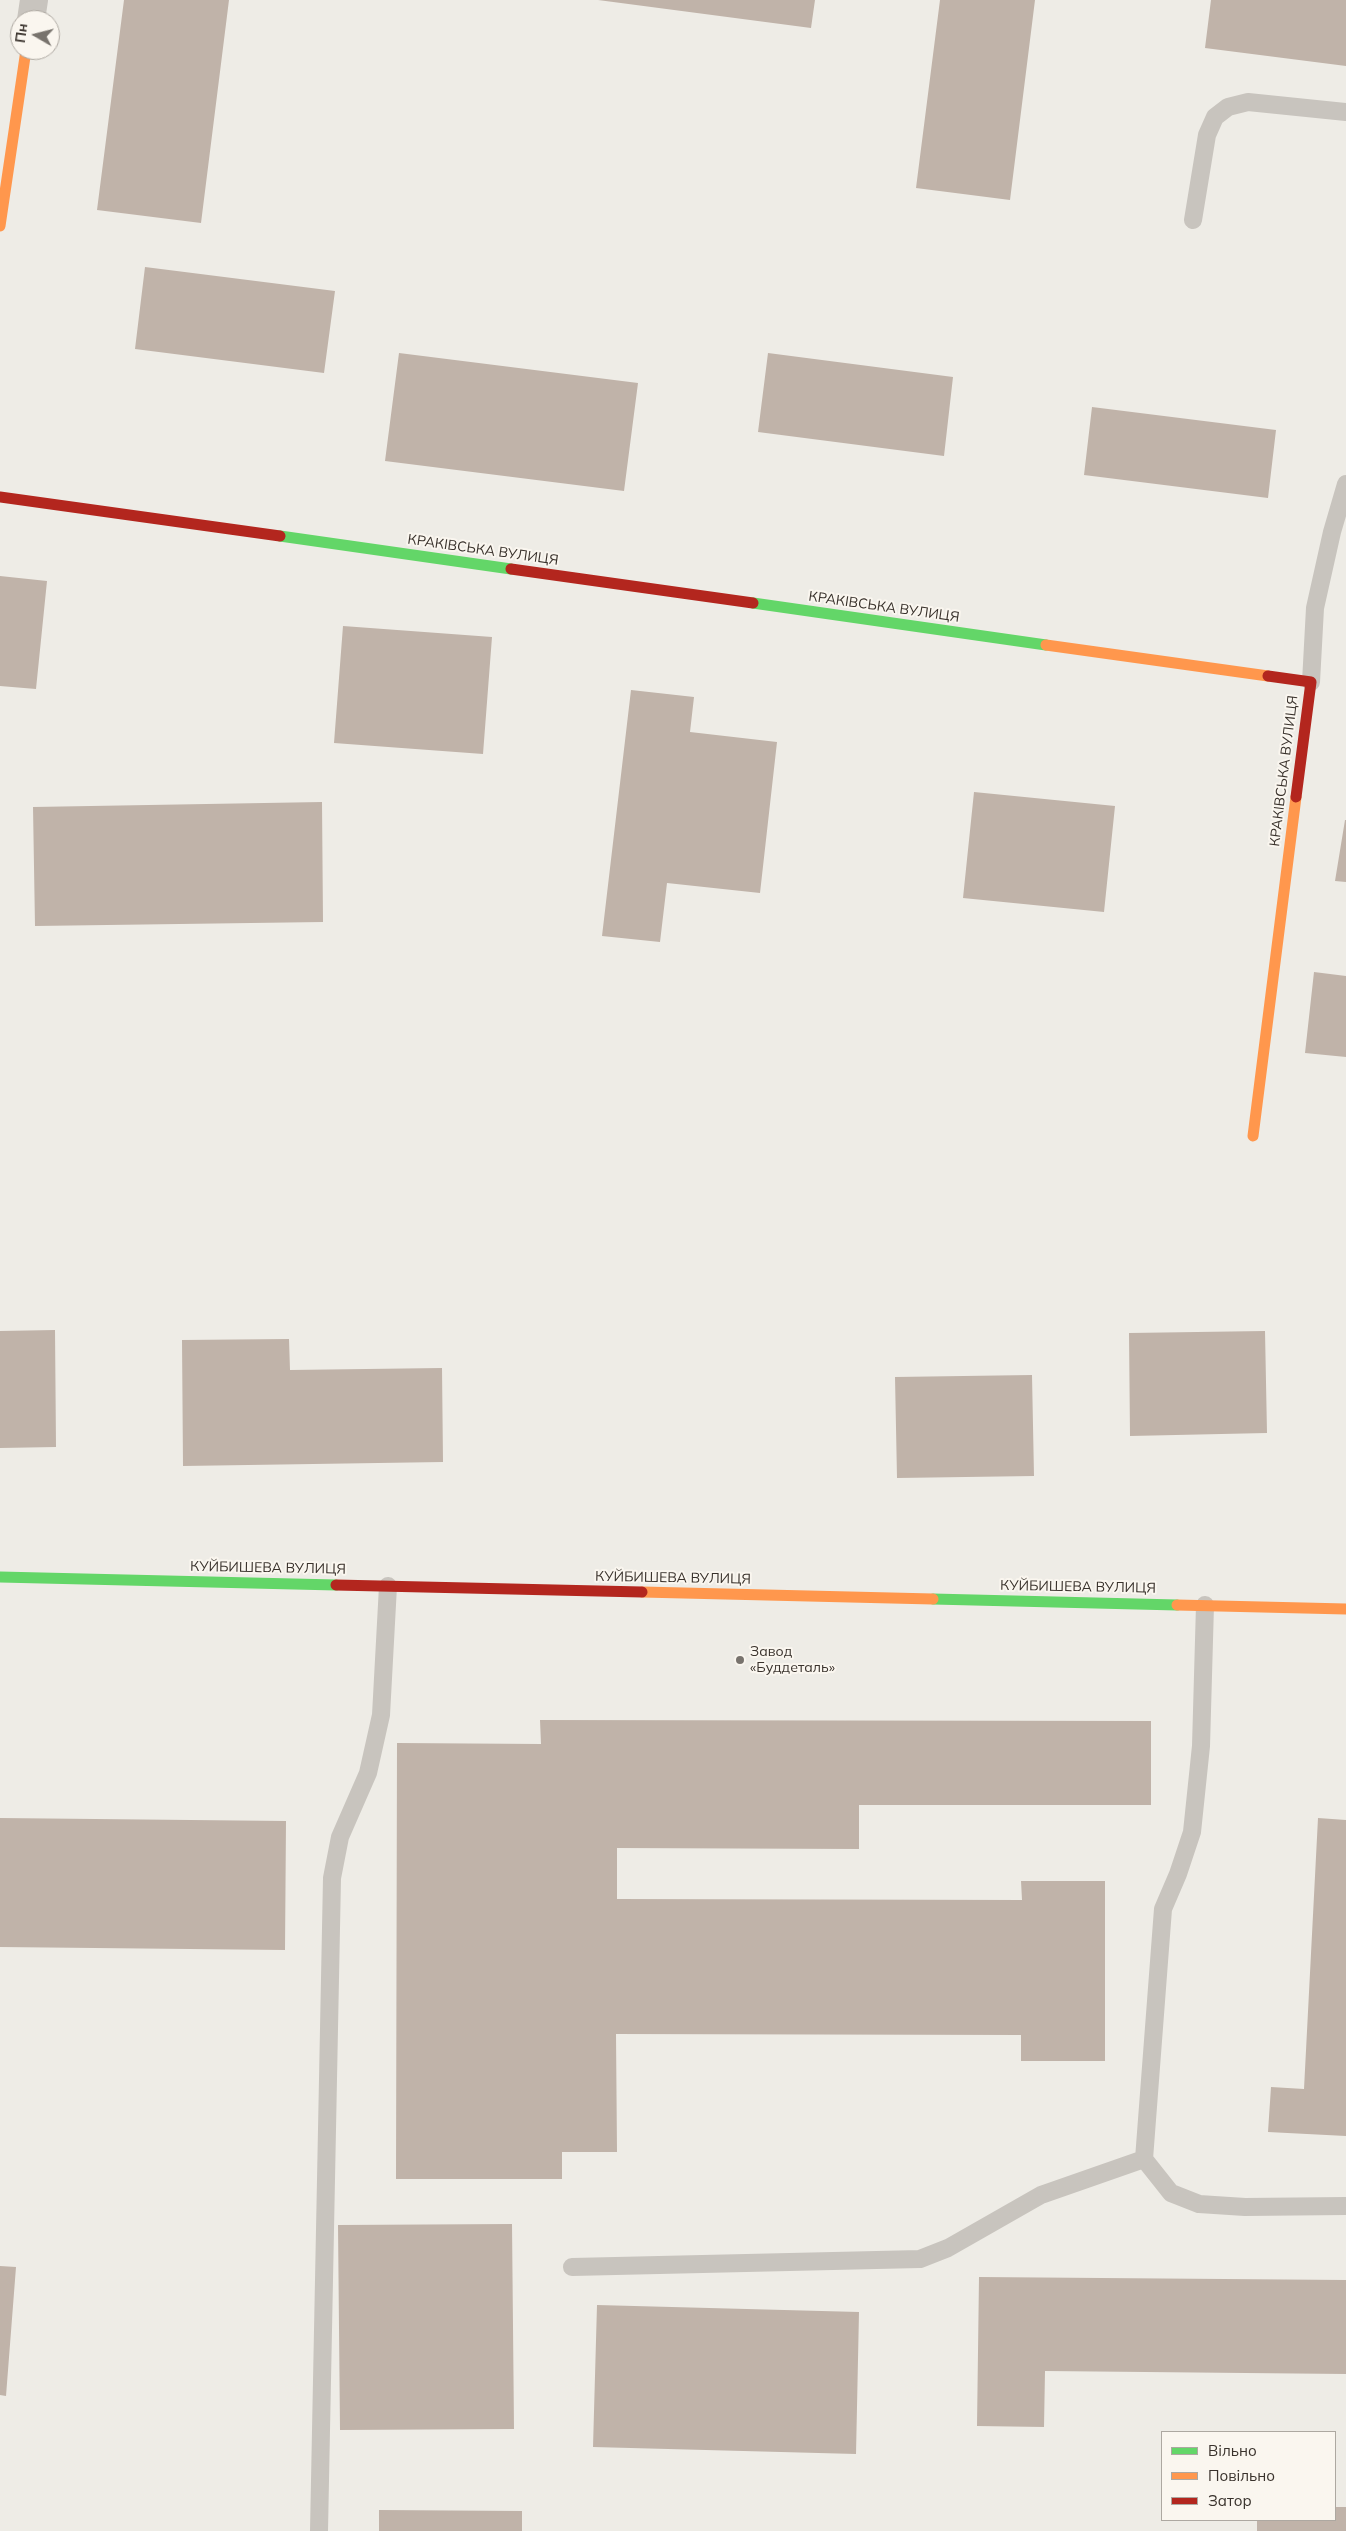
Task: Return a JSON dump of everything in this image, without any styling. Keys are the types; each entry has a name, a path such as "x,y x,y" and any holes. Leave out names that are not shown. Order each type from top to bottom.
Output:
{"street":[{"path":"0,226 25,60"},
{"name":"КРАКІВСЬКА ВУЛИЦЯ","path":"0,497 1310,682 1253,1136"},
{"name":"КУЙБИШЕВА ВУЛИЦЯ","path":"0,1577 1346,1609"}],"lane":[{"path":"1194,220 1207,135 1215,117 1228,107 1248,102 1346,112"},
{"path":"1310,682 1315,608 1332,532 1346,484"},
{"path":"319,2531 332,1878 340,1837 368,1773 381,1715 388,1586"},
{"path":"1204,1605 1201,1746 1192,1832 1178,1874 1163,1908 1144,2158 1171,2193 1199,2204 1346,2206"},
{"path":"572,2266 920,2259 948,2248 1041,2195 1144,2158"}],"building":[{"path":"124,0 229,0 201,223 97,210"},
{"path":"598,0 815,0 811,28"},
{"path":"940,0 1035,0 1010,200 916,188"},
{"path":"1211,0 1346,0 1346,66 1205,48"},
{"path":"145,267 335,291 324,373 135,349"},
{"path":"399,353 638,383 624,491 385,461"},
{"path":"768,353 953,377 944,456 758,432"},
{"path":"1092,407 1276,430 1268,498 1084,475"},
{"path":"0,576 47,581 36,689 0,686"},
{"path":"343,626 492,637 483,754 334,743"},
{"path":"631,690 694,697 690,732 777,742 760,893 667,883 660,942 602,936"},
{"path":"974,792 1115,806 1104,912 963,898"},
{"path":"322,802 323,922 35,926 33,807"},
{"path":"1346,820 1346,882 1335,881"},
{"path":"1314,972 1346,976 1346,1057 1305,1053"},
{"path":"55,1330 56,1447 0,1448 0,1331"},
{"path":"1265,1331 1267,1433 1130,1436 1129,1333"},
{"path":"289,1339 290,1370 442,1368 443,1462 183,1466 182,1340"},
{"path":"1032,1375 1034,1476 897,1478 895,1377"},
{"path":"540,1720 1151,1721 1151,1805 859,1805 859,1849 617,1848 617,1899 1022,1900 1021,1881 1105,1881 1105,2061 1021,2061 1021,2035 616,2034 617,2152 562,2152 562,2179 396,2179 397,1743 541,1744"},
{"path":"0,1818 286,1821 285,1950 0,1947"},
{"path":"1318,1818 1346,1820 1346,2136 1268,2132 1271,2087 1304,2089"},
{"path":"512,2224 514,2429 340,2430 338,2225"},
{"path":"0,2266 16,2267 6,2396 0,2395"},
{"path":"979,2277 1346,2280 1346,2374 1045,2371 1044,2427 977,2426"},
{"path":"597,2305 859,2312 856,2454 593,2447"},
{"path":"1336,2507 1346,2507 1346,2531 1257,2531 1257,2521 1336,2521"},
{"path":"379,2510 522,2511 522,2531 379,2531"}],"traffic: fast":[{"path":"280,536 511,569"},
{"path":"753,603 1046,645"},
{"path":"0,1577 336,1585"},
{"path":"933,1599 1177,1605"}],"traffic: slow":[{"path":"0,226 25,60"},
{"path":"1046,645 1268,676"},
{"path":"1253,1136 1296,797"},
{"path":"642,1592 933,1599"},
{"path":"1177,1605 1346,1609"}],"traffic: jam":[{"path":"0,497 280,536"},
{"path":"511,569 753,603"},
{"path":"1268,676 1311,682 1296,797"},
{"path":"336,1585 642,1592"}],"place":[{"name":"Завод «Буддеталь»","path":"740,1660"}]}
